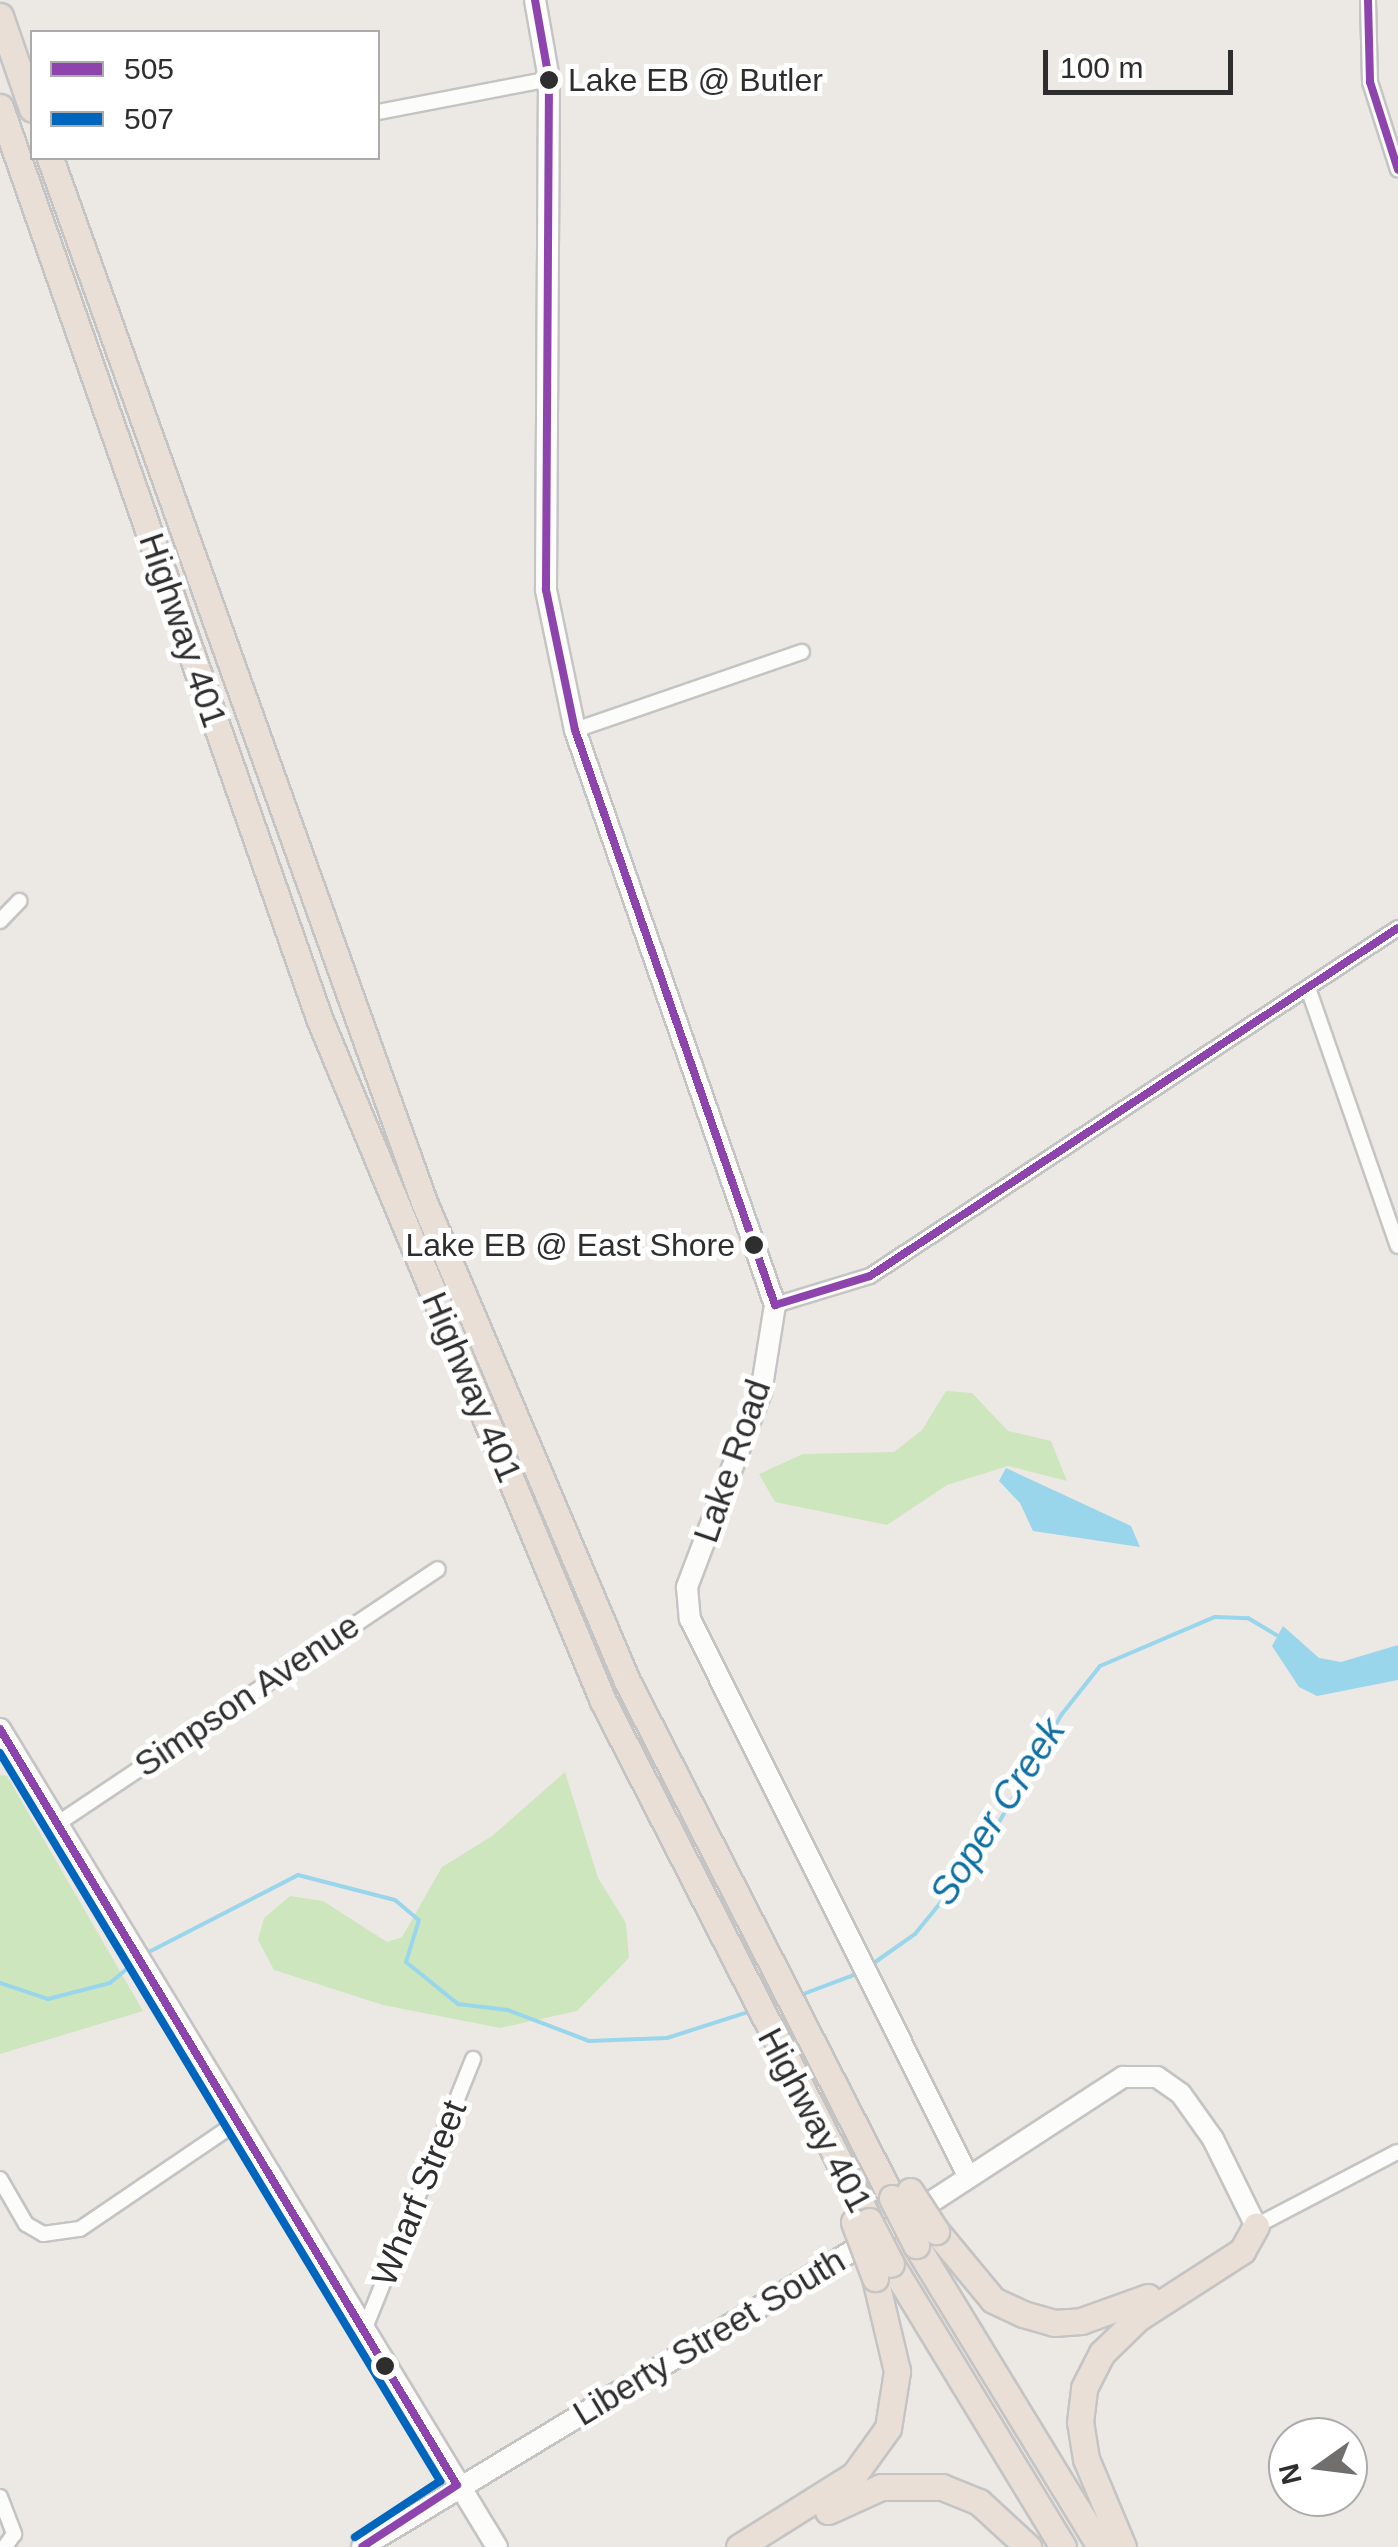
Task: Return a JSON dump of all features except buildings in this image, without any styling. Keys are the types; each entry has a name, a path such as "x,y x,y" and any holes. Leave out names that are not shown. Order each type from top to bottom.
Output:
{"highway":[{"path":"0,16 30,102"},
{"name":"Highway 401","path":"0,107 319,1018 602,1701 765,2026 777,2068 860,2219 883,2271"},
{"name":"Highway 401","path":"51,160 424,1202 627,1681 810,2038 926,2238"},
{"path":"926,2238 993,2300 1054,2323 1130,2309 1256,2226"},
{"path":"1123,2547 1086,2459 1080,2422 1084,2388 1102,2353 1138,2318 1242,2251 1256,2226"},
{"path":"926,2238 1100,2547"},
{"path":"739,2547 839,2487 880,2446 894,2410 897,2371 883,2271"},
{"path":"883,2271 1063,2547"},
{"path":"768,2547 853,2498 901,2484 942,2487 979,2502 1028,2547"}],"street":[{"name":"Lake Road","path":"535,0 548,78 546,590 575,730 774,1305 761,1392 688,1587 690,1618 967,2174"},
{"path":"1368,0 1370,82 1398,170"},
{"path":"380,112 548,78"},
{"path":"575,730 802,652"},
{"path":"0,921 19,901"},
{"path":"774,1305 870,1276 1398,928"},
{"path":"1308,988 1398,1246"},
{"name":"Simpson Avenue","path":"57,1824 438,1569"},
{"path":"0,1729 497,2547"},
{"name":"Wharf Street","path":"365,2328 473,2059"},
{"name":"Liberty Street South","path":"362,2547 902,2221 1106,2084 1157,2078 1181,2094 1214,2139 1256,2226"},
{"path":"0,2179 26,2224 42,2234 80,2230 238,2121"},
{"path":"1256,2226 1397,2152"},
{"path":"0,2497 12,2517 14,2534 5,2547"}],"green space":[{"path":"946,1391 972,1393 1008,1431 1051,1441 1067,1481 1008,1466 947,1485 887,1525 775,1502 759,1474 803,1454 894,1452 922,1430"},
{"path":"565,1772 598,1878 626,1923 629,1958 577,2011 500,2028 383,2005 274,1970 258,1940 264,1918 290,1896 323,1901 387,1942 402,1937 442,1867 492,1836"},
{"path":"0,1775 7,1776 143,2011 0,2054"}],"water":[{"path":"1006,1468 1131,1526 1140,1547 1033,1531 1020,1503 999,1481"},
{"path":"1283,1626 1319,1658 1341,1662 1398,1645 1398,1680 1317,1696 1299,1687 1272,1646"}],"waterway":[{"name":"Soper Creek","path":"871,1965 915,1934 981,1853 1062,1714 1100,1666 1215,1617 1248,1618 1276,1635"},
{"name":"Soper Creek","path":"145,1954 298,1875 395,1900 419,1920 406,1962 458,2004 508,2010 589,2041 667,2038 751,2011"},
{"name":"Soper Creek","path":"0,1983 48,1999 110,1983 133,1964"},
{"name":"Soper Creek","path":"798,1996 859,1973"}],"transit line":[{"name":"505","path":"535,0 549,79 546,590 575,730 775,1305 870,1276 1398,928"},
{"name":"505","path":"1368,0 1370,82 1398,170"},
{"name":"505","path":"0,1729 457,2485 362,2547"},
{"name":"507","path":"0,1753 440,2481 355,2537"}],"place":[{"name":"Lake EB @ Butler","path":"549,80"},
{"name":"Lake EB @ East Shore","path":"754,1245"}]}
